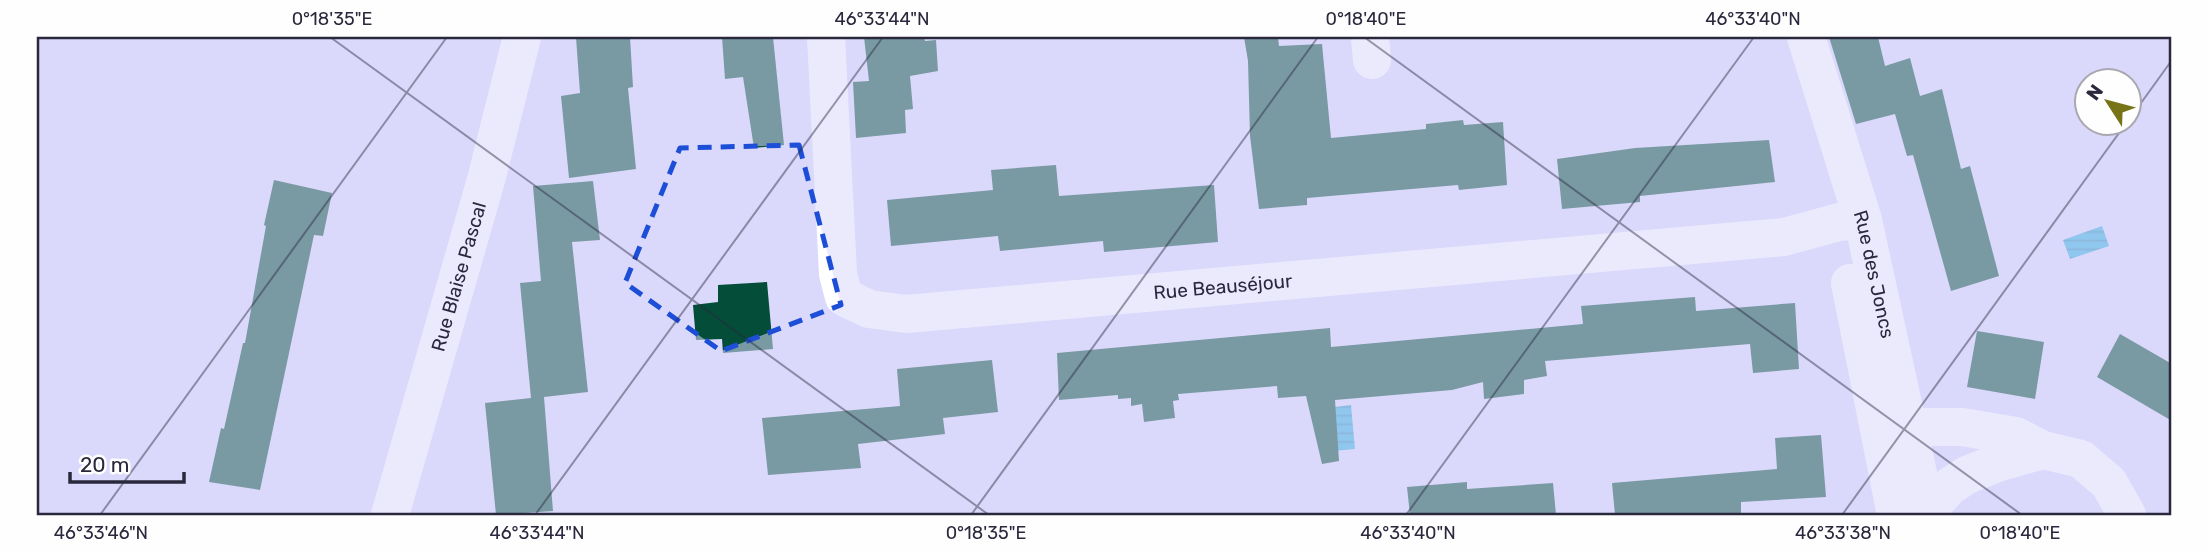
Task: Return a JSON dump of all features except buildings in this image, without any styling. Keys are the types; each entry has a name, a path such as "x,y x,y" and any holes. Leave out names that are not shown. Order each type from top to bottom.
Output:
{"street":[{"name":"Rue Blaise Pascal","path":"390,515 486,180 523,37"},
{"name":"Rue Beauséjour","path":"826,37 838,274 844,298 869,309 906,314 1784,237 1851,221"},
{"name":"Rue des Joncs","path":"1805,37 1851,221 1914,514"},
{"path":"1896,434 1962,427 2017,436 2043,450 2081,459 2109,483 2127,515"},
{"path":"1914,514 1967,475 2043,450"}],"highlighted area":[{"path":"799,145 841,305 721,351 625,283 680,148"}],"water":[{"path":"2102,226 2109,246 2070,259 2063,240"},
{"path":"1351,405 1355,449 1332,451 1327,408"}]}
